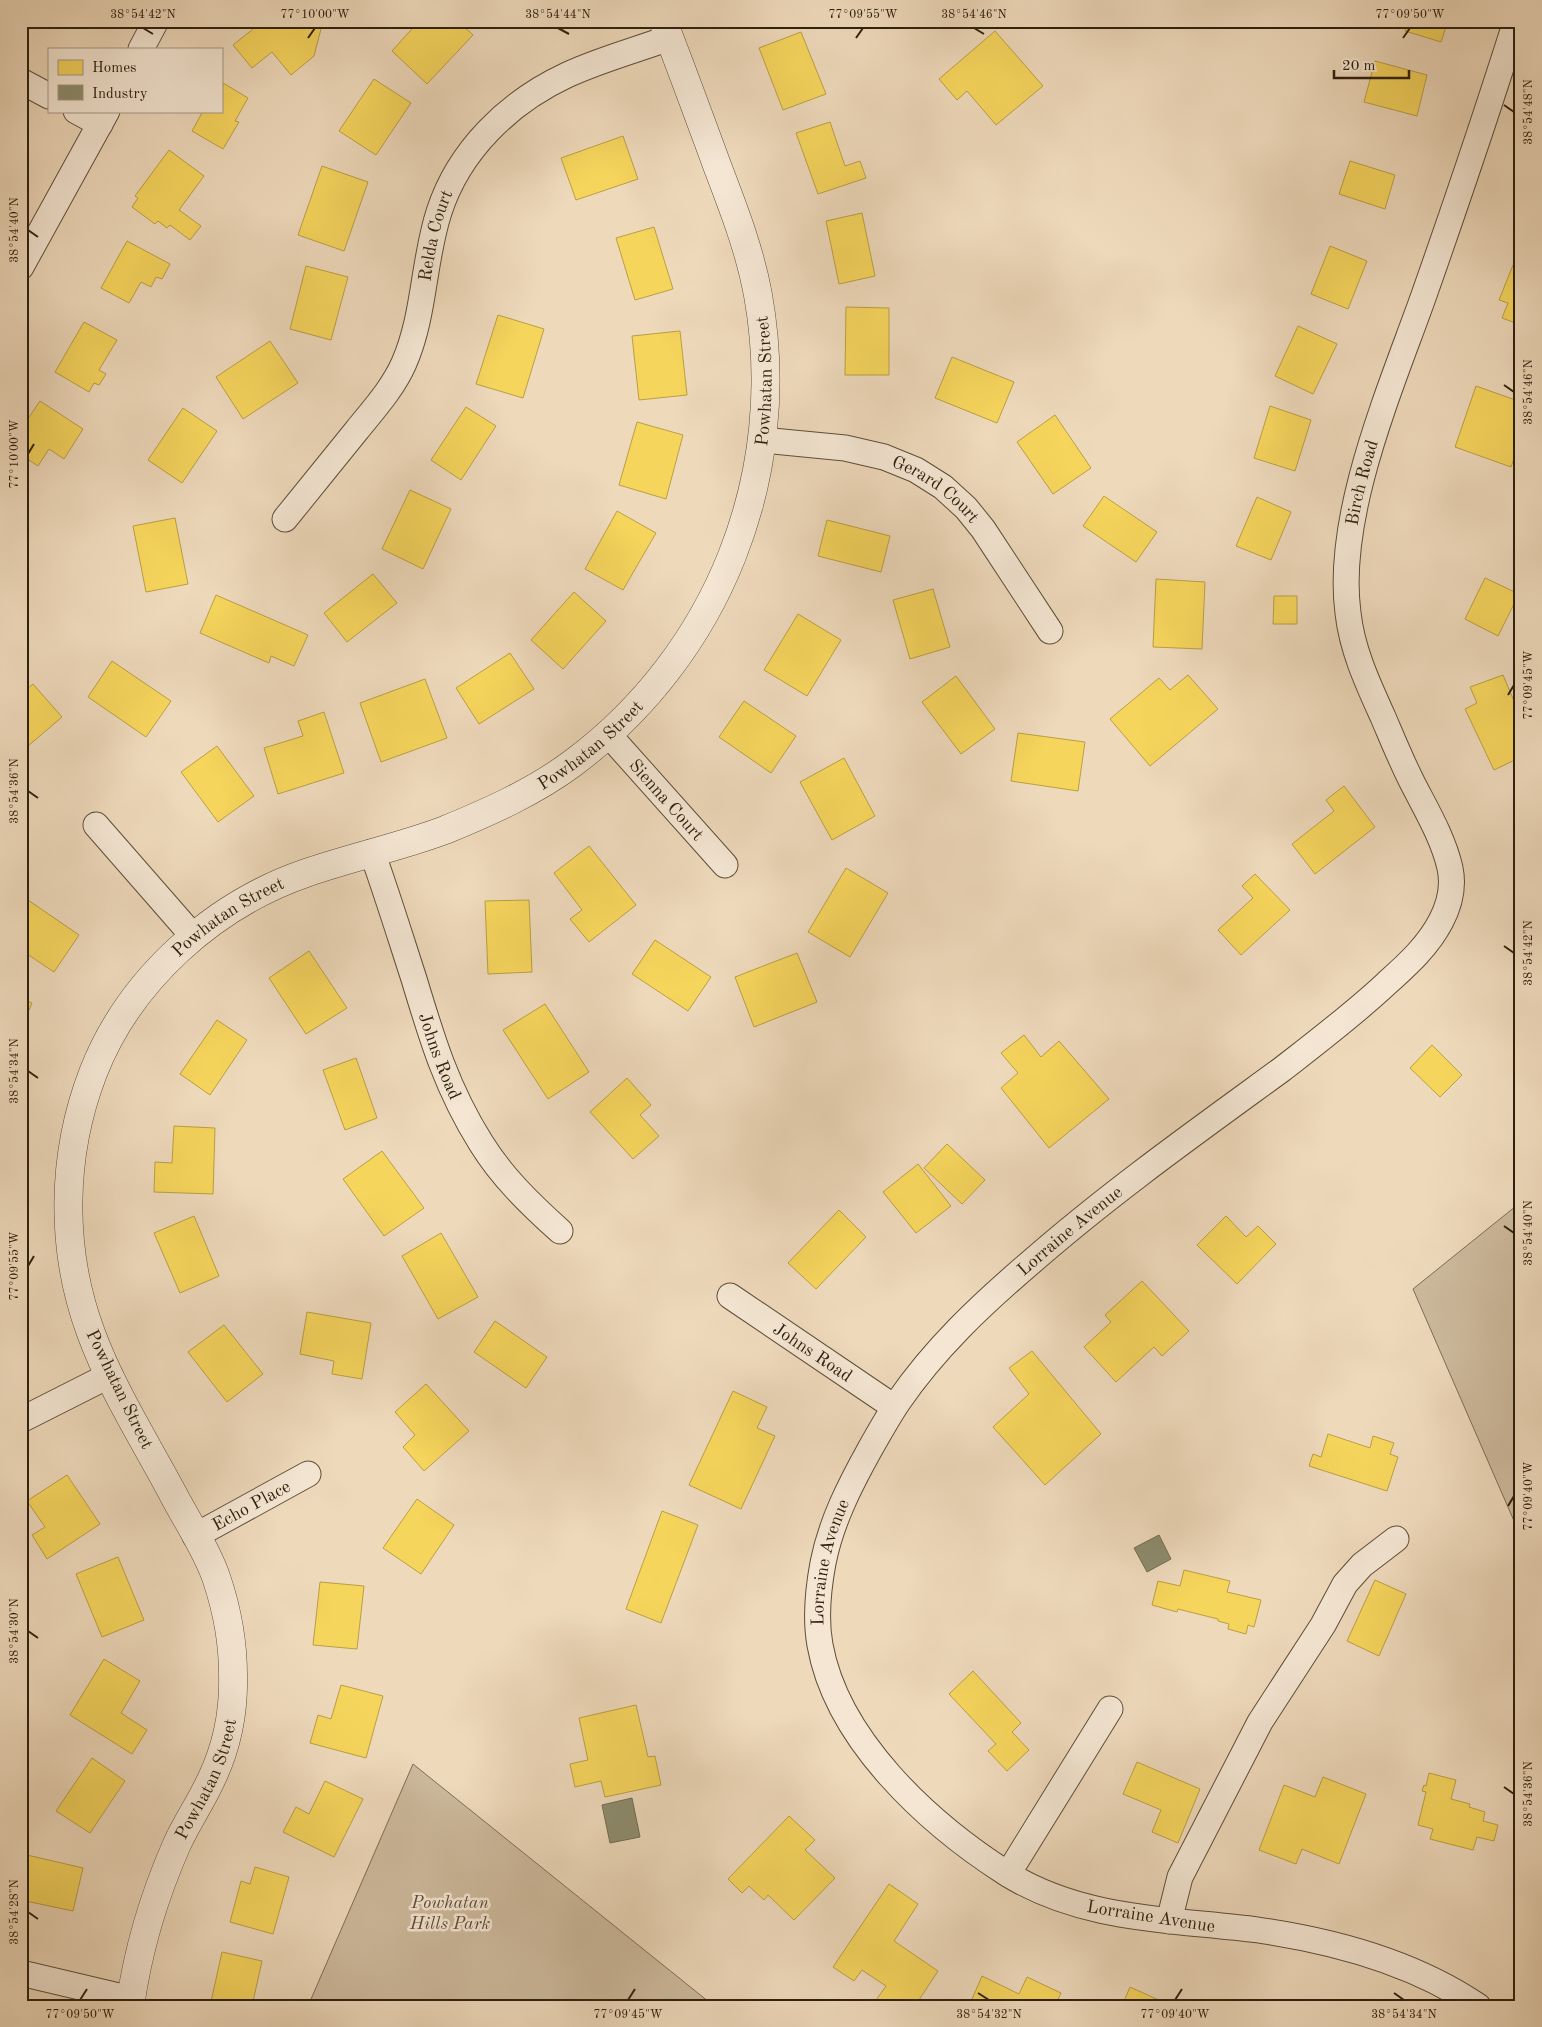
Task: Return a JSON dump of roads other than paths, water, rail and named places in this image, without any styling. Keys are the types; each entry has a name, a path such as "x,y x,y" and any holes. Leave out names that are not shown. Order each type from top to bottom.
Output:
{"street":[{"path":"142,48 156,21"},
{"name":"Birch Road","path":"1428,940 1438,927 1448,905 1451,887 1449,863 1437,832 1412,781 1362,666 1348,612 1348,553 1362,479 1373,441 1444,239 1516,21"},
{"name":"Powhatan Street","path":"131,2003 140,1949 156,1896 180,1838 212,1778 226,1739 231,1716 233,1674 230,1631 218,1581 110,1375 91,1333 79,1292 72,1260 68,1212 70,1163 79,1116 94,1071 114,1031 146,986 169,959 193,936 225,912 258,893 303,874 438,833 499,807 546,782 608,734 657,684 692,637 718,590 739,539 754,486 766,402 764,343 757,292 741,228 666,29"},
{"name":"Relda Court","path":"286,519 387,392 404,364 415,332 428,258 439,212 453,178 473,148 505,115 535,92 666,29"},
{"path":"21,81 48,95"},
{"path":"21,268 103,118 80,112"},
{"name":"Gerard Court","path":"762,440 845,448 884,458 916,470 943,487 966,508 983,529 1050,631"},
{"name":"Sienna Court","path":"608,734 725,865"},
{"path":"96,825 193,936"},
{"name":"Johns Road","path":"372,852 440,1063 458,1104 482,1145 517,1191 560,1231"},
{"name":"Lorraine Avenue","path":"1428,940 1409,962 1349,1017 1115,1192 975,1311 920,1373 894,1407 855,1476 826,1544 818,1585 817,1621 820,1645 828,1678 843,1712 863,1742 884,1768 917,1803 963,1842 1008,1874 1043,1892 1099,1912 1261,1931 1370,1954 1399,1964 1457,1992 1478,2006"},
{"name":"Johns Road","path":"730,1296 894,1407"},
{"path":"21,1420 110,1375"},
{"name":"Echo Place","path":"195,1536 308,1474"},
{"path":"1168,1921 1180,1877 1260,1722 1323,1625 1345,1584 1362,1565 1396,1539"},
{"path":"1008,1874 1110,1710"},
{"path":"21,1973 131,2003"}],"park label":[{"name":"Powhatan Hills Park","path":"450,1912"}]}
